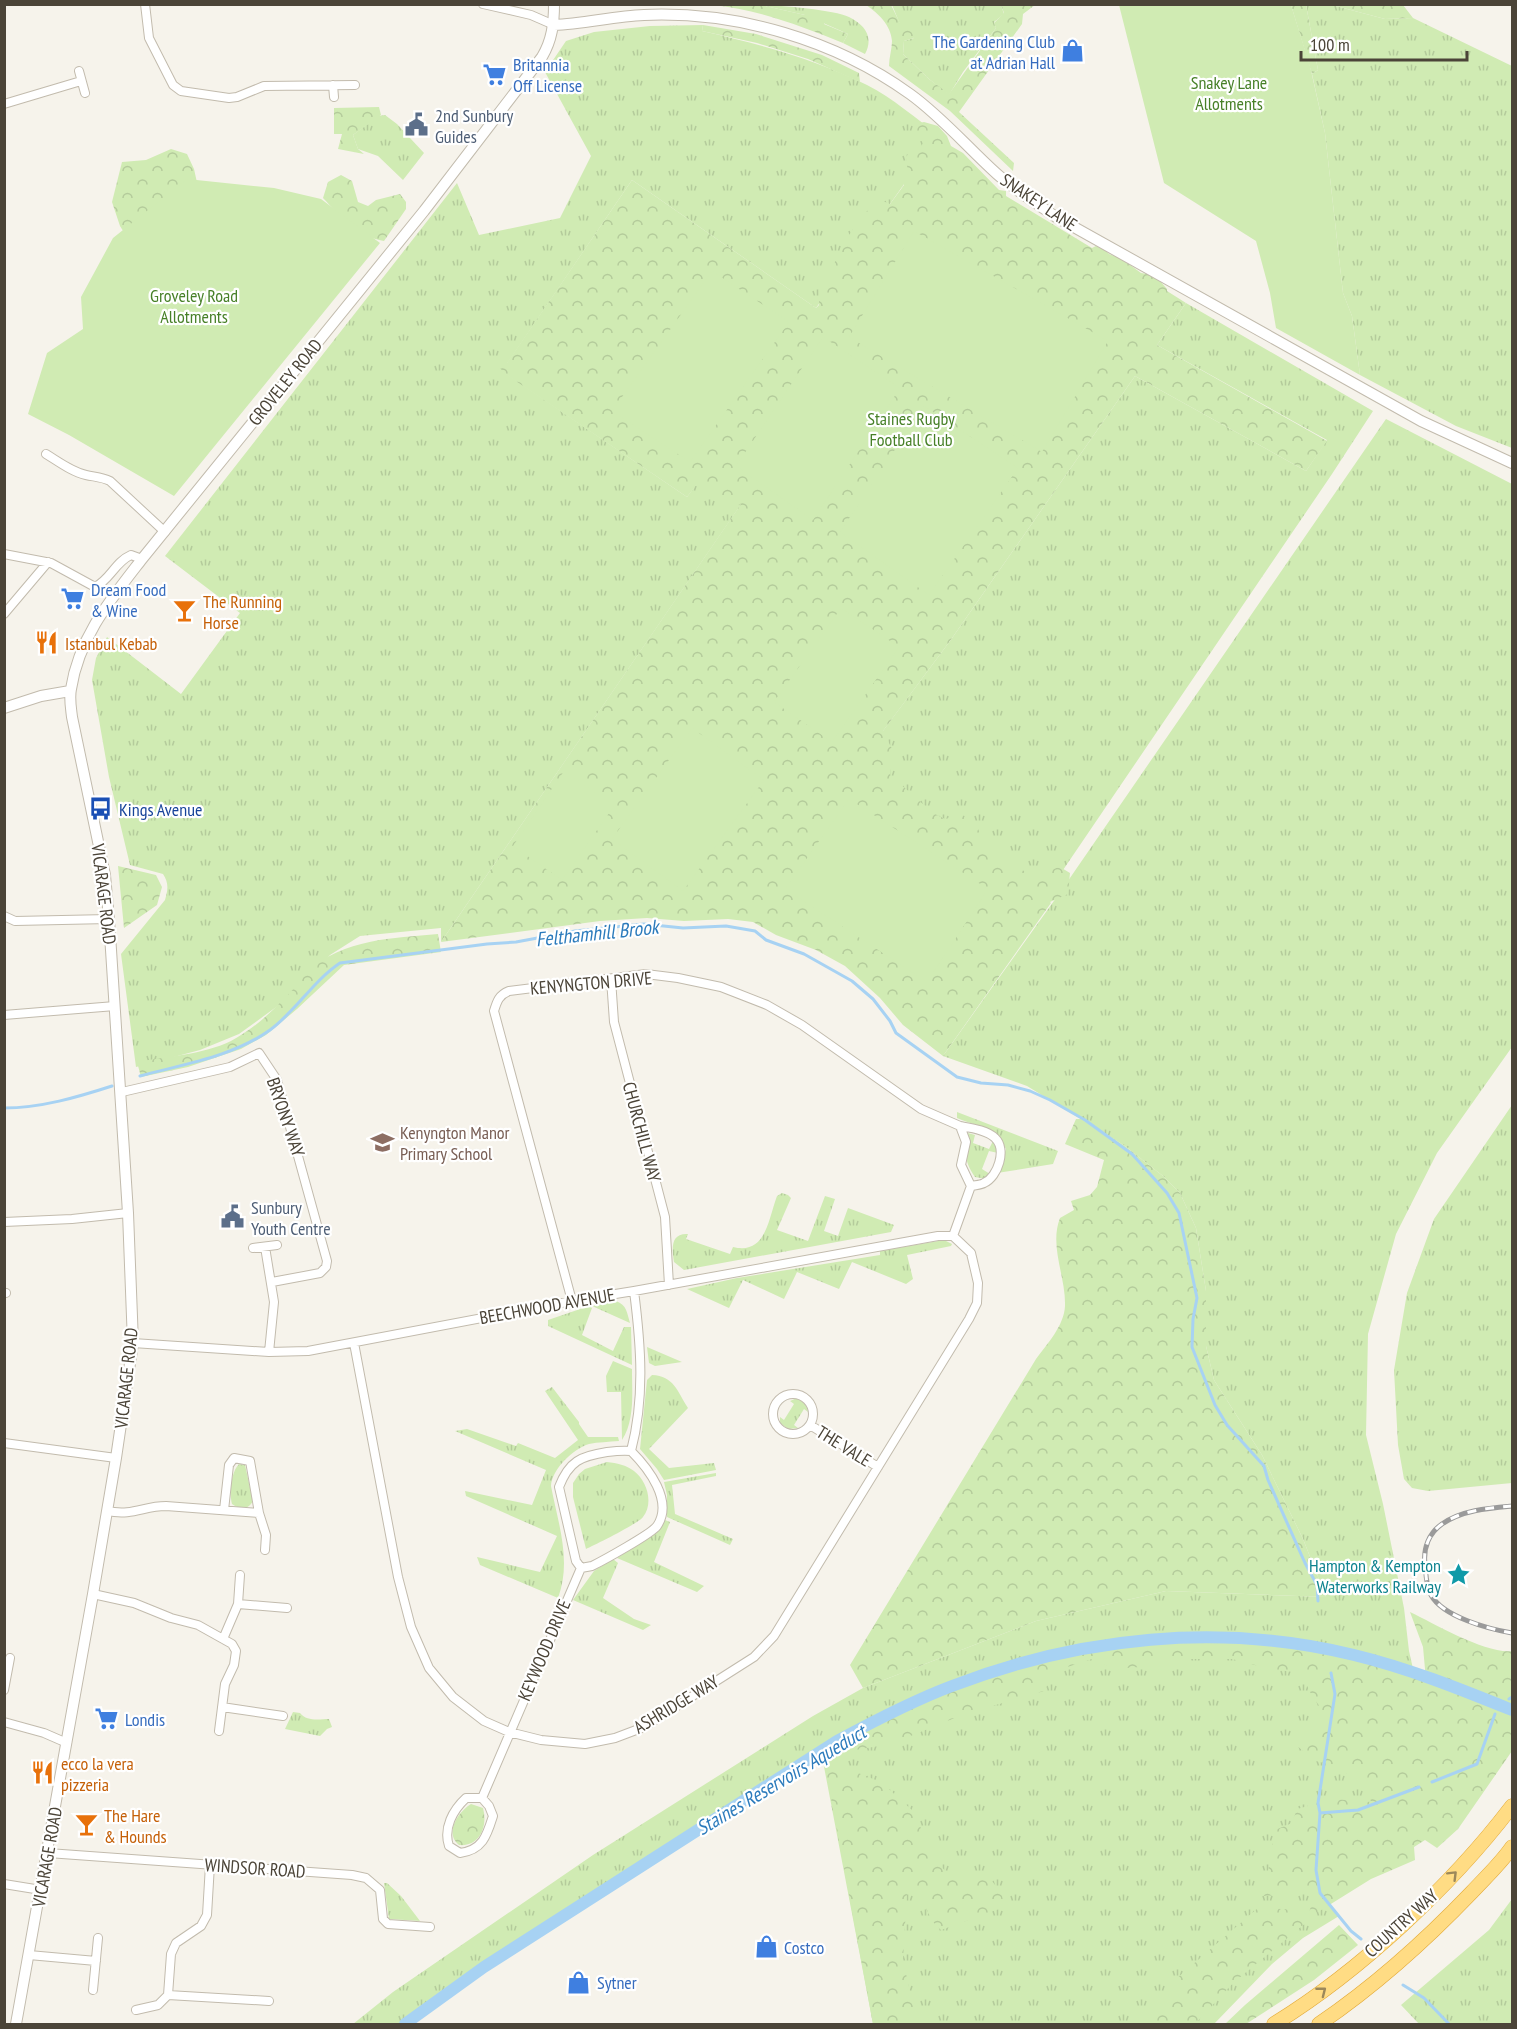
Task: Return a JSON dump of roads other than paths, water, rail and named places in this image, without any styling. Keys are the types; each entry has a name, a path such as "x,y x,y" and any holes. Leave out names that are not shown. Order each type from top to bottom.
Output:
{"highway":[{"name":"COUNTRY WAY","path":"1274,2025 1314,1997 1380,1944 1454,1875 1512,1806"},
{"name":"COUNTRY WAY","path":"1319,2025 1400,1962 1457,1907 1512,1847"}],"street":[{"path":"145,4 149,38 173,85 181,91 230,98 264,86 355,85"},
{"path":"483,4 531,15 554,25"},
{"name":"GROVELEY ROAD","path":"70,691 77,663 98,617 142,559 469,154 542,57 554,25 554,4"},
{"name":"SNAKEY LANE","path":"554,25 573,25 645,15 719,19 764,27 815,43 853,60 910,95 998,175 1056,217 1421,421 1512,463"},
{"path":"79,71 85,93"},
{"path":"4,104 81,81"},
{"path":"333,85 333,97"},
{"path":"46,454 73,470 86,475 100,476 110,481 165,532"},
{"path":"4,554 48,562 95,587 104,583 123,559 131,555 142,559"},
{"path":"4,614 48,562"},
{"path":"4,708 41,696 70,691"},
{"name":"VICARAGE ROAD","path":"16,2025 93,1594 133,1343 122,1092 105,875 72,717 70,691"},
{"path":"4,916 15,921 109,919"},
{"name":"KENYNGTON DRIVE","path":"572,1300 494,1011 501,994 508,991 646,974 721,987 767,1005 802,1025 921,1110 995,1137 1001,1154 993,1175 986,1183 971,1186"},
{"name":"CHURCHILL WAY","path":"611,979 614,1022 665,1217 669,1285"},
{"path":"4,1015 115,1006"},
{"name":"BRYONY WAY","path":"122,1092 230,1067 259,1053 277,1080 327,1261 326,1267 320,1273 272,1282"},
{"path":"955,1238 971,1186 961,1165 966,1142 960,1125"},
{"path":"4,1222 72,1219 128,1213"},
{"name":"BEECHWOOD AVENUE","path":"133,1343 269,1352 308,1351 572,1300 669,1285 927,1238 955,1238"},
{"name":"ASHRIDGE WAY","path":"354,1343 398,1577 411,1627 429,1668 453,1697 484,1721 509,1732 542,1740 585,1744 615,1738 644,1727 754,1657 774,1636 977,1303 978,1283 971,1252 955,1238"},
{"path":"253,1248 277,1245"},
{"path":"265,1246 274,1302 269,1352"},
{"path":"631,1451 641,1396 640,1338 634,1291"},
{"name":"THE VALE","path":"791,1395 804,1398 812,1407 810,1425 798,1434 785,1433 776,1424 774,1411 776,1405 780,1400 791,1395"},
{"name":"THE VALE","path":"810,1425 878,1467"},
{"path":"4,1443 116,1458"},
{"path":"631,1451 654,1478 661,1498 661,1514 656,1527 592,1566 581,1568 576,1561 559,1487 564,1475 572,1465 585,1456 631,1451"},
{"path":"224,1510 229,1465 234,1458 250,1461 259,1513 266,1535 265,1550"},
{"path":"107,1511 124,1514 157,1506 259,1513"},
{"name":"KEYWOOD DRIVE","path":"482,1798 581,1568"},
{"path":"223,1639 238,1604 240,1575"},
{"path":"93,1594 134,1603 171,1618 198,1625 232,1644 236,1651 234,1665 225,1684 219,1731"},
{"path":"238,1604 287,1608"},
{"path":"4,1690 10,1658"},
{"path":"222,1707 283,1716"},
{"path":"4,1722 45,1733 67,1743"},
{"path":"466,1798 482,1798 489,1806 493,1816 487,1835 477,1849 460,1853 449,1846 446,1838 452,1816 458,1805 466,1798"},
{"name":"WINDSOR ROAD","path":"48,1853 352,1875 366,1878 380,1890 383,1919 388,1924 430,1927"},
{"path":"136,2010 158,2005 168,1995 171,1954 176,1943 201,1926 207,1915 210,1865"},
{"path":"4,1884 41,1890"},
{"path":"93,1990 98,1938"},
{"path":"29,1955 96,1961"},
{"path":"168,1995 269,2001"}],"waterway":[{"name":"Felthamhill Brook","path":"140,1076 207,1059 255,1039 270,1030 288,1014 321,978 340,963 516,942 575,931 644,924 683,928 726,926 755,931 766,940 804,954 852,981 873,999 896,1033 957,1077 1030,1091 1085,1120 1132,1154 1167,1193 1179,1213 1197,1298 1193,1319 1192,1347 1215,1405 1227,1425 1264,1466 1268,1480 1317,1585 1318,1601"},
{"name":"Felthamhill Brook","path":"4,1108 45,1104 112,1086"},
{"name":"Staines Reservoirs Aqueduct","path":"405,2024 484,1967 837,1741 922,1698 1000,1669 1100,1646 1150,1640 1201,1637 1253,1639 1303,1645 1374,1660 1434,1679 1512,1710"},
{"name":"Felthamhill Brook","path":"1331,1673 1335,1694 1318,1803 1320,1813 1316,1870 1320,1893 1351,1931 1361,1939"},
{"path":"1432,1782 1477,1764 1495,1714"},
{"path":"1320,1813 1358,1810 1419,1787"},
{"name":"Felthamhill Brook","path":"1403,1985 1424,1998 1449,2024"}],"railway":[{"path":"1512,1506 1476,1510 1450,1519 1430,1536 1425,1558 1428,1588 1437,1603 1445,1610 1467,1621 1512,1633"}],"place":[{"name":"The Gardening Club at Adrian Hall","path":"1073,51"},
{"name":"Britannia Off License","path":"495,74"},
{"name":"2nd Sunbury Guides","path":"417,125"},
{"name":"Dream Food & Wine","path":"73,599"},
{"name":"The Running Horse","path":"185,611"},
{"name":"Istanbul Kebab","path":"47,643"},
{"name":"Kings Avenue","path":"101,809"},
{"name":"Kenyngton Manor Primary School","path":"382,1142"},
{"name":"Sunbury Youth Centre","path":"233,1217"},
{"name":"Hampton & Kempton Waterworks Railway","path":"1459,1575"},
{"name":"Londis","path":"107,1719"},
{"name":"ecco la vera pizzeria","path":"43,1773"},
{"name":"The Hare & Hounds","path":"86,1825"},
{"name":"Costco","path":"766,1947"},
{"name":"Sytner","path":"579,1982"}],"park label":[{"name":"Snakey Lane Allotments","path":"1229,92"},
{"name":"Groveley Road Allotments","path":"194,305"},
{"name":"Staines Rugby Football Club","path":"911,428"}]}
